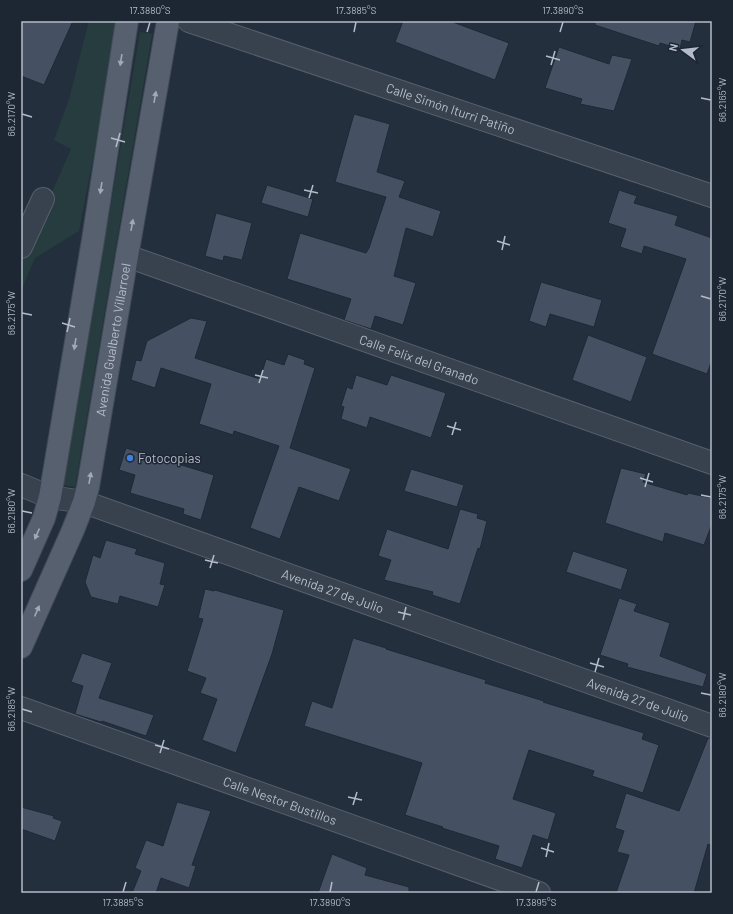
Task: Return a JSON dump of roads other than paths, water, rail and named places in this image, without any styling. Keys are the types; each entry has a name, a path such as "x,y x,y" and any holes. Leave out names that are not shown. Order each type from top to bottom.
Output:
{"main road":[{"path":"21,570 44,518 50,497 93,240 127,21"},
{"name":"Avenida Gualberto Villarroel","path":"21,647 84,502 88,487 168,21"}],"street":[{"name":"Calle Simón Iturri Patiño","path":"189,21 712,196"},
{"path":"21,247 43,199"},
{"name":"Calle Felix del Granado","path":"127,256 712,463"},
{"name":"Avenida 27 de Julio","path":"21,485 50,497 84,502 712,726"},
{"name":"Calle Nestor Bustillos","path":"21,708 539,893"}],"place":[{"name":"Fotocopias","path":"130,458"}]}
